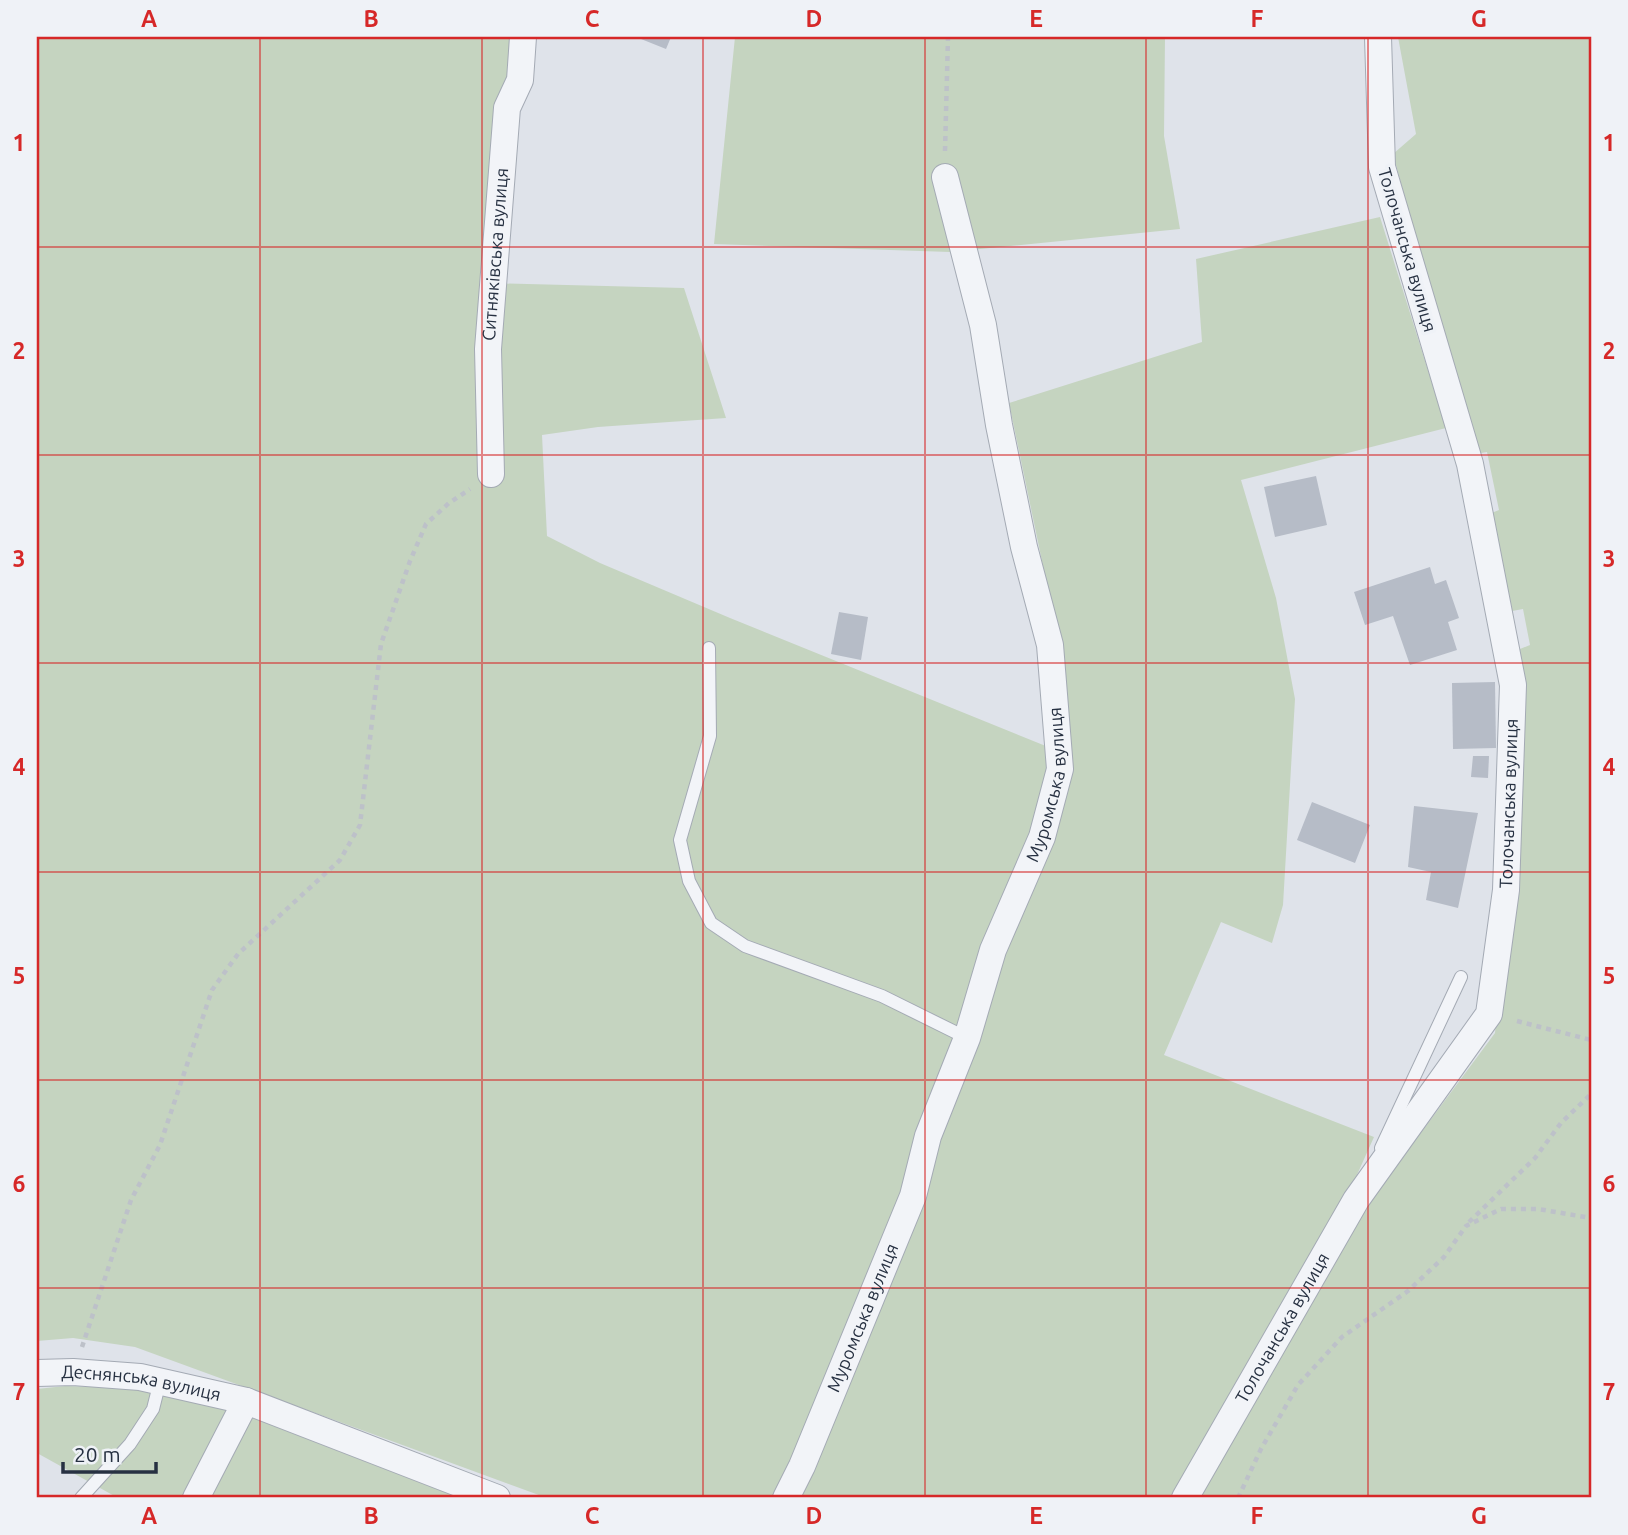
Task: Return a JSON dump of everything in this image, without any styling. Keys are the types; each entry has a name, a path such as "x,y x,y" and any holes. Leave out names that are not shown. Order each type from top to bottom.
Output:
{"street":[{"name":"Ситняківська вулиця","path":"491,474 488,349 507,108 520,80 523,37"},
{"name":"Толочанська вулиця","path":"1185,1498 1356,1200 1489,1014 1506,890 1513,685 1470,464 1382,167 1378,37"},
{"name":"Муромська вулиця","path":"786,1498 807,1454 913,1196 928,1136 967,1038 993,950 1042,837 1060,769 1050,645 1024,547 999,425 983,325 945,177"},
{"name":"Деснянська вулиця","path":"37,1373 73,1372 141,1377 246,1401 497,1498"},
{"path":"196,1498 246,1401"}],"lane":[{"path":"709,648 710,736 680,840 689,881 711,923 745,946 882,996 967,1038"},
{"path":"1356,1200 1461,977"},
{"path":"81,1498 136,1435 153,1409 160,1381"}],"path":[{"path":"945,177 948,37"},
{"path":"73,1372 131,1200 160,1145 212,989 238,954 340,860 360,825 381,644 426,524 449,503 491,474"},
{"path":"1489,1014 1591,1040"},
{"path":"1238,1498 1261,1449 1298,1385 1342,1337 1408,1291 1444,1257 1466,1226 1535,1158 1561,1123 1591,1094"},
{"path":"1466,1226 1501,1209 1538,1209 1591,1218"}],"green space":[{"path":"37,37 512,37 483,283 684,288 726,418 598,427 542,435 547,536 600,563 730,618 1068,755 1062,657 1009,403 1202,342 1196,259 1380,217 1446,428 1241,480 1276,598 1295,699 1283,905 1272,943 1221,922 1164,1055 1374,1137 1347,1197 1177,1498 547,1498 135,1347 73,1338 37,1341"},
{"path":"735,37 1165,37 1164,136 1180,229 950,252 714,244"},
{"path":"1398,37 1591,37 1591,1498 1196,1498 1365,1208 1495,1033 1524,696 1520,649 1530,645 1523,609 1512,611 1489,514 1499,510 1487,452 1475,454 1393,154 1416,134"},
{"path":"65,1386 142,1388 227,1408 460,1498 118,1498 37,1453 37,1389"}],"building":[{"path":"636,37 671,37 666,49"},
{"path":"1316,476 1327,525 1275,537 1264,487"},
{"path":"1430,567 1435,584 1446,580 1459,618 1448,622 1457,650 1410,665 1393,616 1365,625 1354,592"},
{"path":"839,612 868,617 861,660 831,654"},
{"path":"1495,682 1496,748 1453,749 1452,683"},
{"path":"1473,756 1489,756 1488,778 1471,777"},
{"path":"1312,802 1370,825 1355,863 1297,840"},
{"path":"1414,806 1478,813 1458,908 1426,900 1431,872 1408,867"}]}
